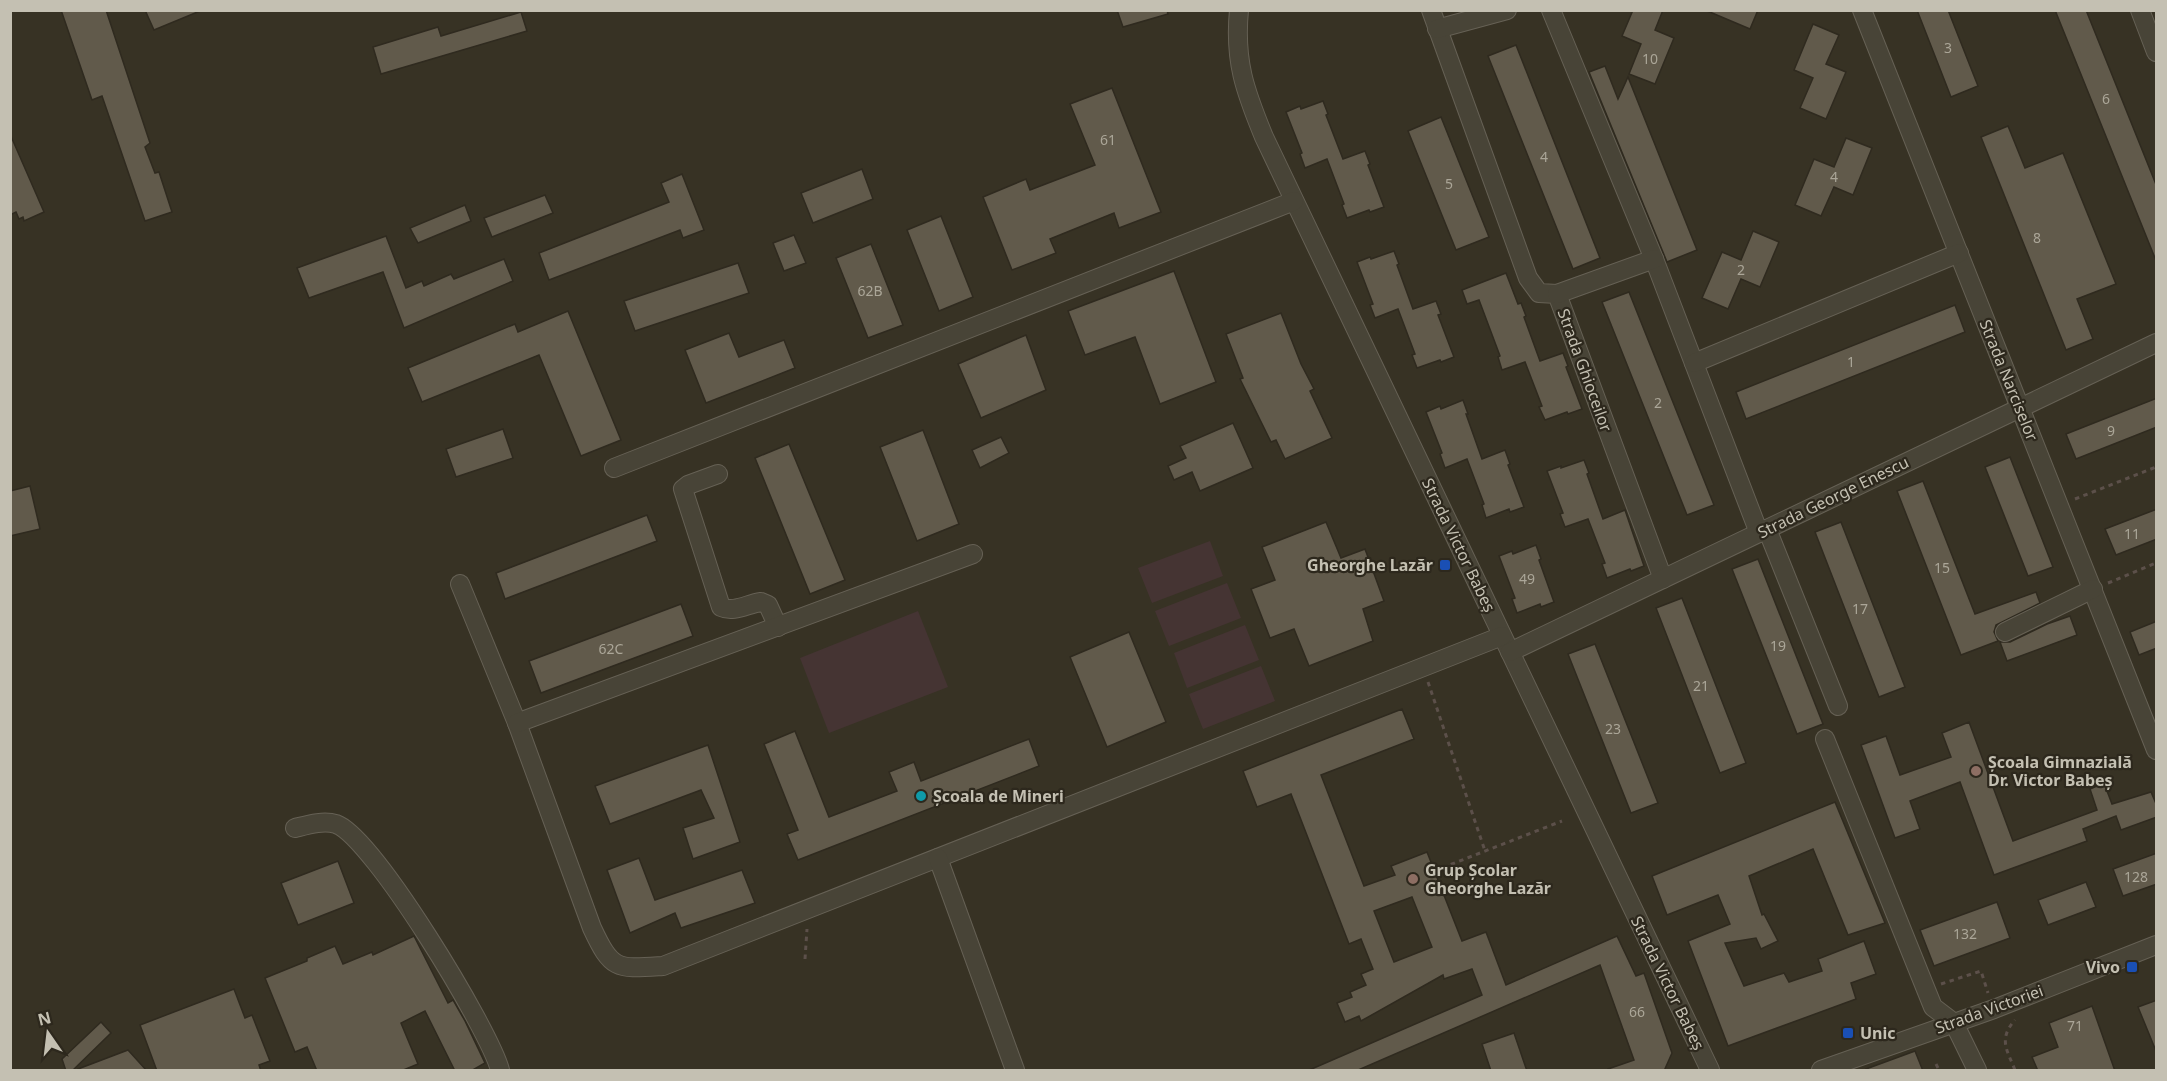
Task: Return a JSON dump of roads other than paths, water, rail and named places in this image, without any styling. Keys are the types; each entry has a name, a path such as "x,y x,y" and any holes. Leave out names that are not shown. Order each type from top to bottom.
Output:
{"street":[{"name":"Strada Victor Babeș","path":"1239,10 1237,49 1240,69 1264,137 1710,1071"},
{"name":"Strada Ghioceilor","path":"1431,10 1528,278 1539,293 1557,294 1663,579"},
{"path":"1437,29 1507,10"},
{"path":"1551,10 1763,531 1838,706"},
{"name":"Strada Narciselor","path":"1862,10 2157,750"},
{"path":"2140,10 2157,52"},
{"path":"614,468 1294,201"},
{"path":"1694,363 1959,253"},
{"path":"1557,294 1654,259"},
{"name":"Strada George Enescu","path":"460,584 517,723 592,928 603,951 611,962 626,969 663,966 1423,668 1506,644 1663,579 2157,343"},
{"path":"718,474 688,484 683,489 721,607 734,610 761,602 768,605 778,627"},
{"path":"517,723 973,554"},
{"path":"2005,632 2093,589"},
{"path":"1826,739 1933,1007 1954,1023 1977,1071"},
{"path":"295,828 315,823 336,824 363,845 435,948 481,1026 500,1071"},
{"path":"938,858 1015,1071"},
{"name":"Strada Victoriei","path":"1821,1071 1994,1009 2157,945"}],"place":[{"name":"Gheorghe Lazăr","path":"1445,565"},
{"name":"Școala Gimnazială Dr. Victor Babeș","path":"1976,771"},
{"name":"Școala de Mineri","path":"921,796"},
{"name":"Grup Școlar Gheorghe Lazăr","path":"1413,879"},
{"name":"Vivo","path":"2132,967"},
{"name":"Unic","path":"1848,1033"}]}
